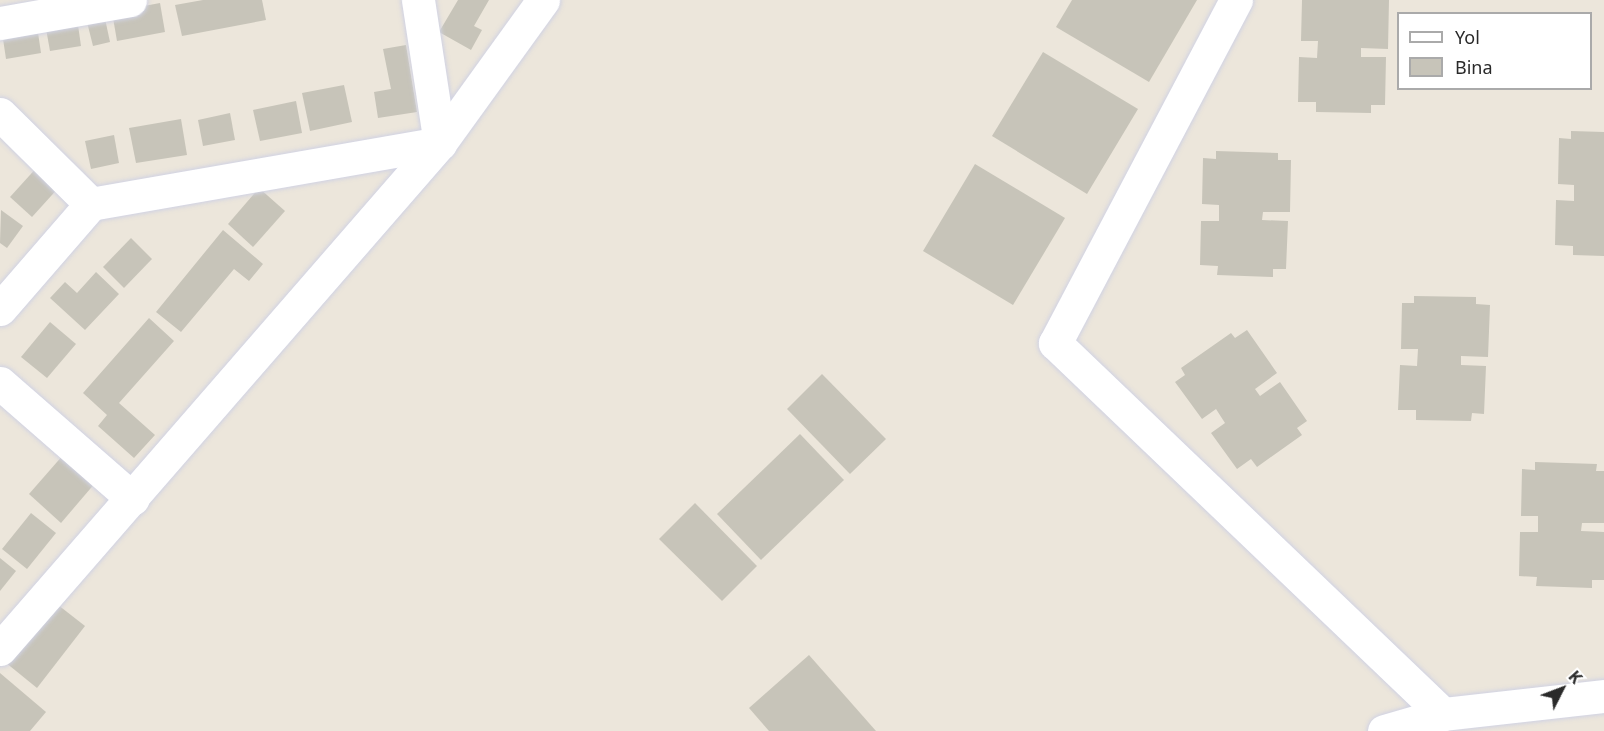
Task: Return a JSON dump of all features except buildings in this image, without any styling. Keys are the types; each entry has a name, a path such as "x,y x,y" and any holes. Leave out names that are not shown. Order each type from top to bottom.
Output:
{"street":[{"path":"0,23 130,0"},
{"path":"418,0 440,143"},
{"path":"0,649 133,499 440,143 543,0"},
{"path":"1236,0 1055,343 1443,714"},
{"path":"0,114 91,204"},
{"path":"0,309 91,204 440,143"},
{"path":"0,383 133,499"},
{"path":"1384,731 1443,714 1604,696"}]}
